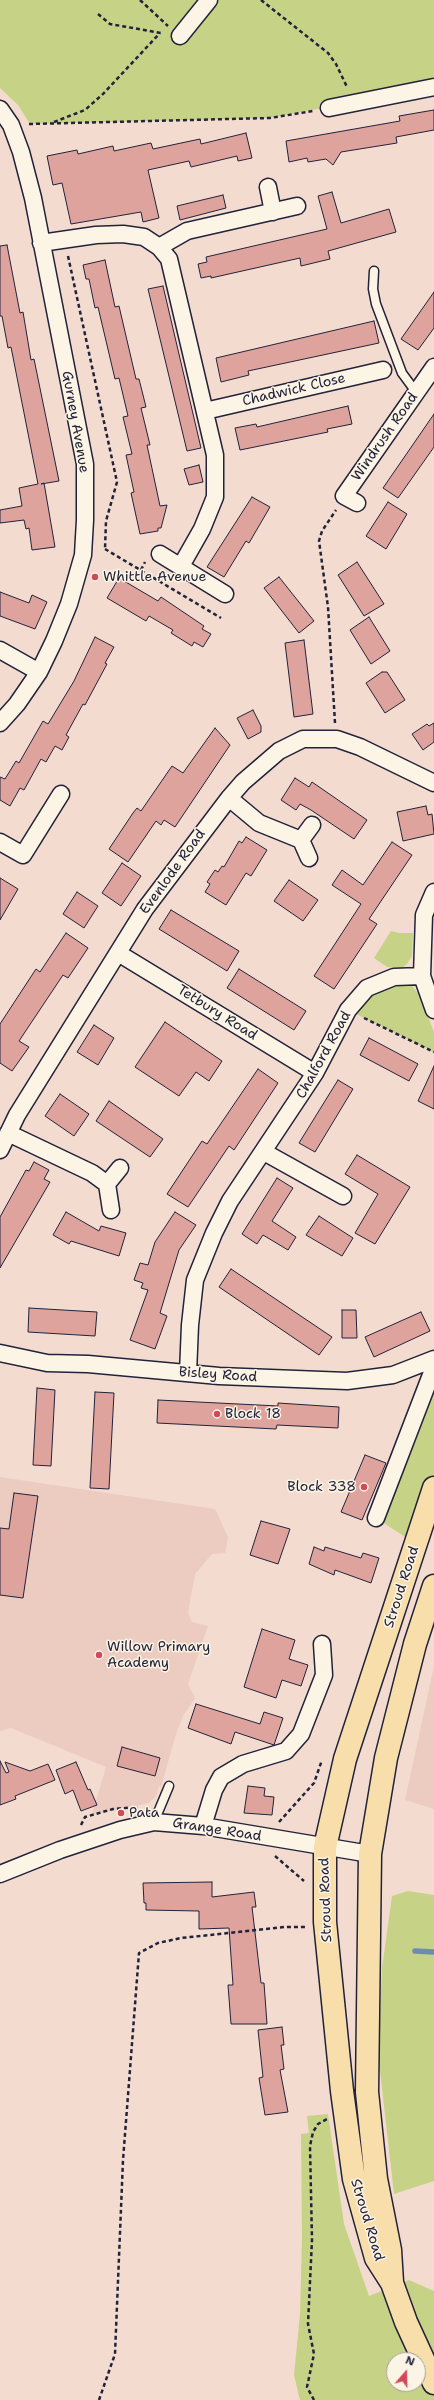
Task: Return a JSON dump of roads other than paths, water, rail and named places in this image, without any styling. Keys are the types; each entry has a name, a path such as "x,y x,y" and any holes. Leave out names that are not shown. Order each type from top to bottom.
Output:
{"main road":[{"name":"Stroud Road","path":"392,2283 376,2258 354,2179 342,2091 325,1922 325,1847 345,1759 434,1488"},
{"name":"Stroud Road","path":"392,2283 390,2250 376,2179 367,2092 370,1854 386,1758 415,1644 434,1586"},
{"path":"342,2091 367,2092"},
{"path":"392,2283 408,2328 434,2383"}],"street":[{"path":"180,36 209,0"},
{"path":"329,108 434,87"},
{"name":"Gurney Avenue","path":"0,109 11,125 21,152 33,198 85,464 83,555 69,604 39,672 17,704 0,723"},
{"path":"268,187 273,212"},
{"path":"159,246 187,231 297,206"},
{"path":"41,244 96,235 124,234 144,237 159,246 169,259 215,455 216,497 202,529 181,566"},
{"name":"Windrush Road","path":"350,500 416,392 434,367"},
{"name":"Chadwick Close","path":"205,411 383,370"},
{"path":"160,554 225,594"},
{"path":"0,650 39,672"},
{"name":"Evenlode Road","path":"0,1150 8,1133 67,1033 145,909 196,839 229,798 244,782 279,751 303,740 336,739 360,747 434,783"},
{"path":"0,842 23,855 61,794"},
{"path":"229,798 259,823 301,840 309,858"},
{"path":"301,840 312,825"},
{"path":"434,892 424,915 422,976 434,1010"},
{"name":"Tetbury Road","path":"118,953 315,1074"},
{"name":"Chalford Road","path":"188,1373 190,1325 195,1280 214,1233 230,1201 315,1074 348,1010 367,988 394,977 422,976"},
{"path":"8,1133 92,1173 107,1184 111,1210"},
{"path":"264,1152 343,1196"},
{"path":"107,1184 120,1168"},
{"name":"Bisley Road","path":"0,1353 47,1363 188,1373 347,1381 393,1375 434,1358"},
{"path":"376,1518 434,1367"},
{"path":"204,1826 214,1790 221,1777 242,1764 286,1751 301,1734 324,1675 322,1644"},
{"name":"Grange Road","path":"0,1874 60,1850 120,1830 154,1822 204,1826 370,1854"}],"lane":[{"path":"374,271 376,304 402,373 416,392"},
{"path":"154,1822 169,1786"}],"waterway":[{"path":"415,1951 434,1952"}],"place":[{"name":"Whittle Avenue","path":"95,577"},
{"name":"Block 18","path":"217,1414"},
{"name":"Block 338","path":"364,1487"},
{"name":"Willow Primary Academy","path":"99,1655"},
{"name":"Pata","path":"121,1813"}]}
